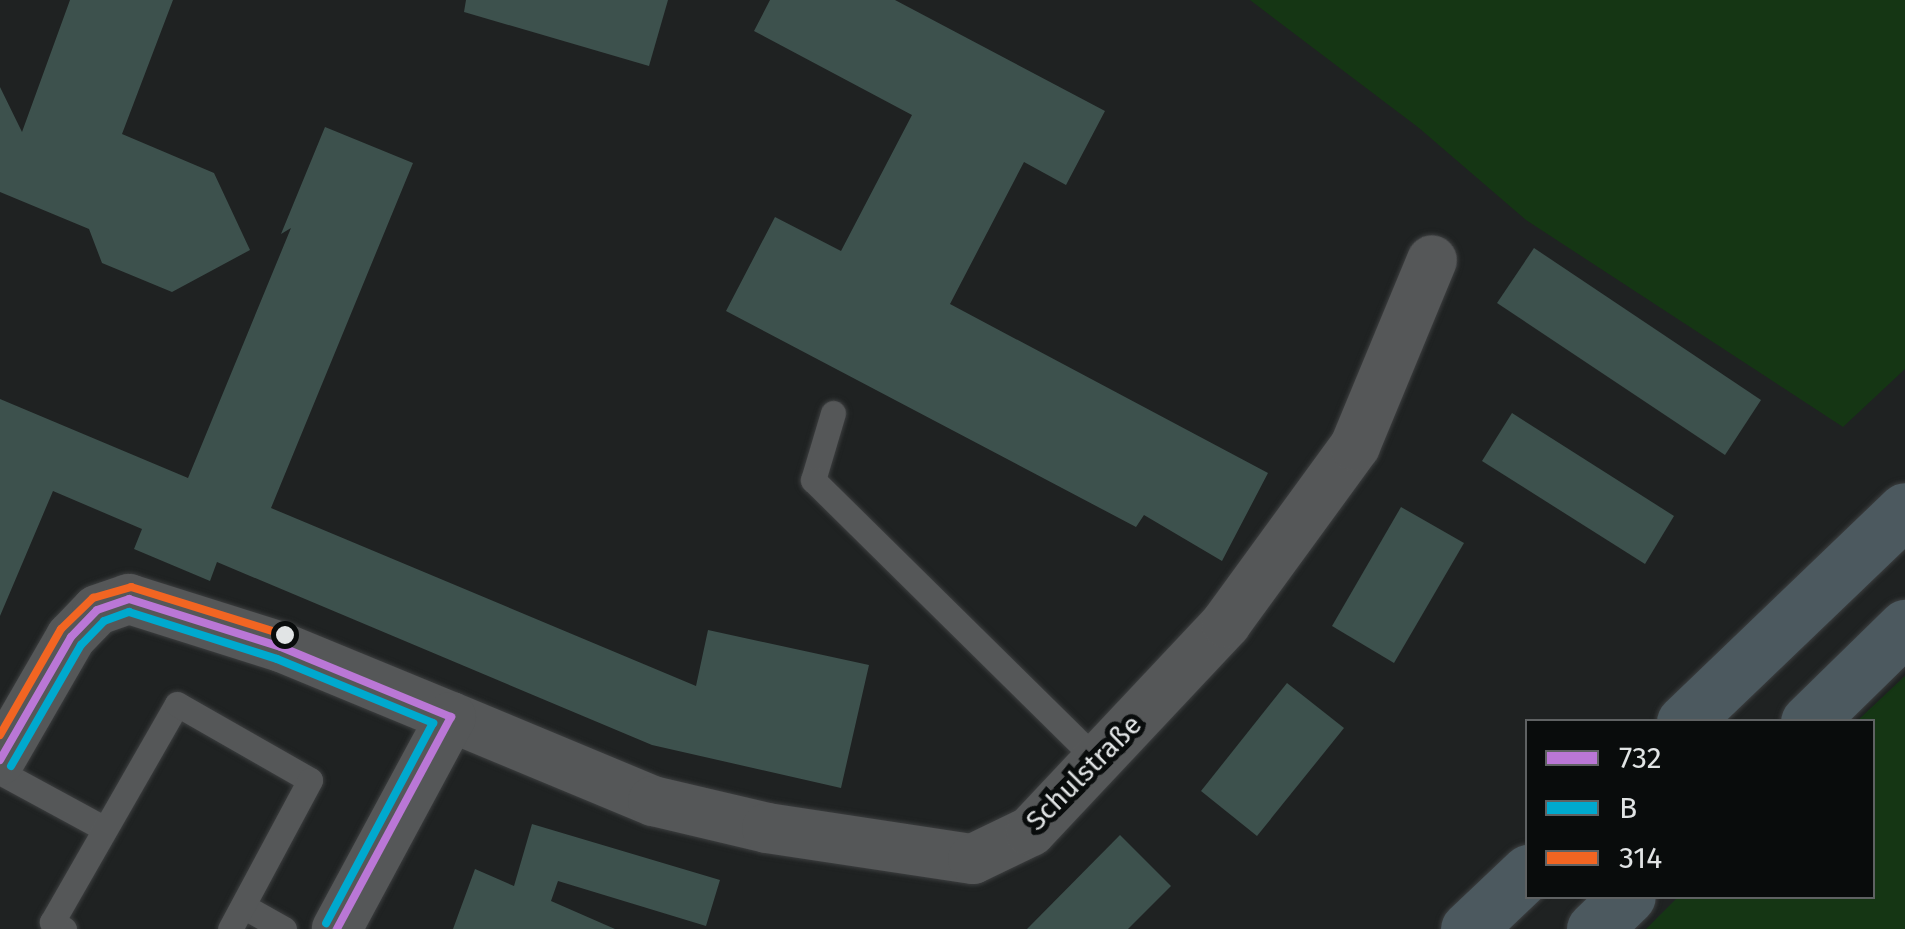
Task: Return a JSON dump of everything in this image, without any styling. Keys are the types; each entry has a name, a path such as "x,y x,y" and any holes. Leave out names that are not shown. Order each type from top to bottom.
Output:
{"highway":[{"path":"1687,719 1905,510"},
{"path":"1811,719 1905,627"},
{"path":"1468,929 1525,875"},
{"path":"1594,929 1625,899"}],"street":[{"name":"Schulstraße","path":"0,760 71,637 97,610 129,600 281,647 653,801 767,828 973,859 1031,831 1100,763 1226,622 1341,469 1432,260"},
{"path":"337,929 451,718"}],"lane":[{"path":"833,412 813,480 1100,763"},
{"path":"64,929 52,922 177,704 310,780 230,929"},
{"path":"0,772 103,828"},
{"path":"243,906 284,929"}],"green space":[{"path":"1250,0 1905,0 1905,369 1843,427 1526,220 1419,128"},
{"path":"1905,676 1905,929 1646,929 1676,899 1875,899 1875,719 1859,719"}],"building":[{"path":"70,0 173,0 122,134 214,173 250,250 172,292 102,263 89,229 0,192 0,87 22,132"},
{"path":"466,0 668,0 649,66 464,12"},
{"path":"770,0 895,0 1105,111 1066,185 1024,162 950,304 1268,473 1222,561 1144,515 1136,527 726,311 775,217 841,251 912,115 754,31"},
{"path":"325,127 413,163 271,508 696,686 708,630 869,665 841,788 652,745 217,562 210,581 134,549 142,529 53,491 0,616 0,399 188,478 291,228 281,234"},
{"path":"1534,248 1761,400 1725,455 1497,303"},
{"path":"1512,413 1674,516 1645,564 1482,461"},
{"path":"1401,507 1464,543 1394,663 1332,626"},
{"path":"1287,683 1344,728 1257,836 1201,791"},
{"path":"532,824 720,880 706,926 558,881 551,901 615,929 453,929 475,869 514,886"},
{"path":"1120,835 1171,886 1128,929 1027,929"}],"transit line":[{"name":"314","path":"0,735 61,629 93,598 131,587 285,635"},
{"name":"732","path":"0,760 71,637 97,610 129,599 281,647 451,717 337,929"},
{"name":"B","path":"11,766 81,645 104,621 129,612 277,659 433,723 326,923"}]}
